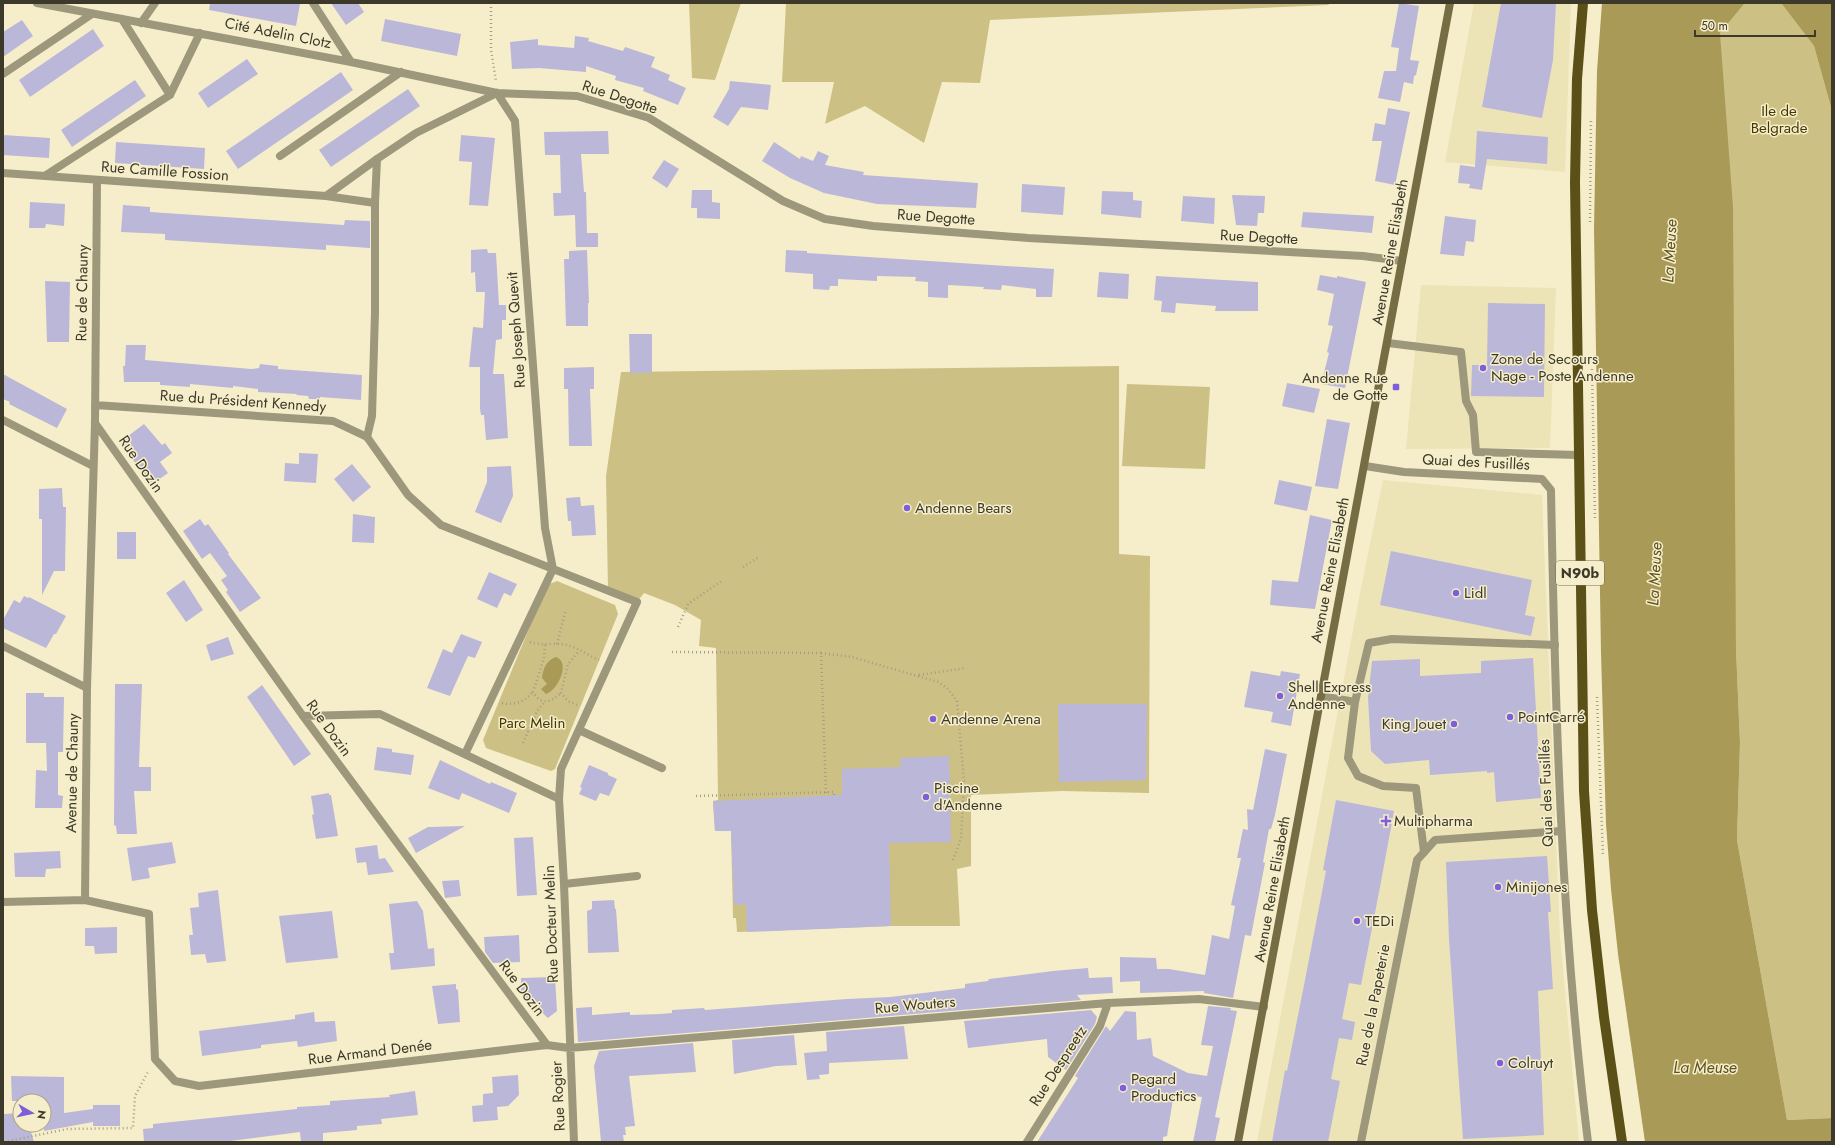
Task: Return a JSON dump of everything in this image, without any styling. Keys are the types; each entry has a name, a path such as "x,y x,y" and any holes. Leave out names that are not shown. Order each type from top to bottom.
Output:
{"main road":[{"name":"Avenue Reine Elisabeth","path":"1238,1142 1450,3"},
{"name":"N90b","path":"1583,3 1577,79 1574,182 1584,783 1587,850 1592,910 1603,1010 1622,1142"}],"street":[{"name":"Cité Adelin Clotz","path":"37,3 351,62 497,93"},
{"path":"142,23 155,3"},
{"name":"Cité Adelin Clotz","path":"313,3 351,62"},
{"path":"3,74 92,14"},
{"path":"122,19 170,95"},
{"path":"46,175 170,95 200,33"},
{"path":"280,156 401,72"},
{"path":"326,196 377,158 416,133 497,93"},
{"name":"Rue Degotte","path":"497,93 577,96 649,118 783,201 825,220 873,226 1028,238 1355,256 1402,261"},
{"name":"Rue Joseph Quevit","path":"497,93 515,121 546,528 553,569"},
{"path":"367,437 372,416 377,158"},
{"name":"Rue Camille Fossion","path":"3,173 326,196 375,203"},
{"name":"Rue de Chauny","path":"95,405 97,180"},
{"path":"1388,342 1460,352 1466,401 1473,415 1476,452 1578,455"},
{"name":"Rue du Président Kennedy","path":"95,405 333,421 367,437 408,495 441,525 636,602"},
{"name":"Avenue de Chauny","path":"85,900 87,688 95,405"},
{"path":"3,420 93,466"},
{"name":"Rue Dozin","path":"95,423 303,716 547,1044"},
{"name":"Quai des Fusillés","path":"1365,466 1404,472 1542,479 1551,490 1561,832 1577,1043 1588,1142"},
{"path":"465,754 553,569"},
{"name":"Rue Docteur Melin","path":"569,1048 564,884 558,799 561,769 636,602"},
{"path":"1424,852 1416,788 1383,786 1358,776 1348,758 1355,702 1369,643 1392,639 1555,645"},
{"path":"3,646 87,688"},
{"path":"1321,696 1355,702"},
{"path":"303,716 380,714 558,799"},
{"path":"579,730 662,768"},
{"name":"Rue de la Papeterie","path":"1361,1142 1417,860 1435,840 1561,832"},
{"path":"564,884 637,876"},
{"path":"3,902 85,900 149,914 155,1059"},
{"name":"Rue Wouters","path":"569,1048 1108,1003 1199,999 1264,1007"},
{"name":"Rue Despreetz","path":"1027,1142 1100,1026 1108,1003"},
{"name":"Rue Armand Denée","path":"155,1059 175,1081 199,1086 547,1044 569,1048"},
{"name":"Rue Rogier","path":"569,1048 574,1142"}],"path":[{"path":"491,3 491,50 497,93"},
{"path":"1590,223 1591,119"},
{"path":"1592,367 1595,526"},
{"path":"743,568 759,557"},
{"path":"678,627 688,604 723,580"},
{"path":"557,644 566,609"},
{"path":"520,638 534,644 557,644 570,646 609,664"},
{"path":"492,698 508,704 527,699 533,692 544,658 545,645"},
{"path":"524,743 537,711 545,702 554,699 561,692 568,664 579,651"},
{"path":"672,652 821,654 852,656 938,682 948,689 957,700 964,781 961,839 953,860"},
{"path":"821,654 826,792"},
{"path":"916,676 966,668"},
{"path":"533,692 537,698 545,702"},
{"path":"561,692 568,701 588,710"},
{"path":"1597,692 1603,859"},
{"path":"696,796 826,792 834,792 834,795"},
{"path":"4,1142 68,1129 133,1128 135,1096 155,1059"}],"shaded area":[{"path":"1474,3 1571,3 1565,172 1445,162"},
{"name":"Zone de Secours Nage - Poste Andenne","path":"1421,285 1556,288 1550,448 1406,449"},
{"path":"1383,480 1542,495 1560,936 1579,1142 1257,1142 1360,593"}],"green space":[{"path":"689,3 741,3 715,80 692,78"},
{"path":"786,3 1328,3 1329,5 990,20 980,83 942,82 924,143 865,106 825,124 834,82 782,82"},
{"name":"Ile de Belgrade","path":"1745,3 1781,3 1814,46 1832,111 1832,1118 1787,1120 1737,840 1740,743 1736,649 1720,33"},
{"name":"Andenne Arena","path":"1119,366 1119,554 1150,556 1149,793 1062,791 971,795 971,866 957,869 960,926 891,926 737,932 736,918 733,918 731,831 715,831 713,801 718,800 716,648 699,646 701,620 675,605 644,593 637,602 608,590 606,476 621,372"},
{"path":"1127,384 1210,387 1205,469 1122,466"},
{"name":"Parc Melin","path":"557,581 615,605 618,614 555,769 551,771 486,748 483,740 547,585"}],"water":[{"name":"La Meuse","path":"1602,3 1745,3 1720,33 1733,207 1736,649 1740,743 1737,840 1787,1120 1832,1118 1832,1142 1645,1142 1618,954 1606,824 1601,653 1594,229 1597,71"},
{"path":"1781,3 1832,3 1832,111 1814,46"},
{"path":"556,657 560,660 563,670 555,687 546,694 541,689 547,684 542,678 543,671 548,662"}],"building":[{"path":"210,3 300,4 296,26 209,10"},
{"path":"331,3 358,3 364,12 346,25"},
{"path":"1399,3 1419,6 1410,60 1419,61 1413,84 1404,82 1400,102 1378,98 1384,71 1396,71 1399,48 1391,47"},
{"path":"1501,3 1556,3 1553,60 1542,118 1482,107"},
{"path":"385,19 461,34 457,56 381,41"},
{"path":"22,20 33,36 3,57 3,32"},
{"path":"93,29 104,46 30,97 19,80"},
{"path":"575,36 589,38 588,41 623,51 625,47 655,57 651,67 670,75 668,80 686,88 678,105 643,91 644,88 615,80 616,76 586,66 586,72 539,68 512,69 510,42 538,39 538,45 574,48"},
{"path":"247,59 258,74 208,108 198,93"},
{"path":"341,72 353,90 238,169 226,151"},
{"path":"135,80 146,96 72,147 61,130"},
{"path":"730,81 771,85 768,110 741,107 728,126 713,117 729,89"},
{"path":"408,89 420,106 331,167 319,150"},
{"path":"1388,108 1410,112 1395,185 1375,181 1382,141 1372,141 1375,123 1385,125"},
{"path":"608,131 609,154 581,154 584,192 586,192 587,233 598,233 598,247 576,247 575,215 554,216 553,193 561,193 560,155 545,155 544,132"},
{"path":"1477,131 1548,137 1547,164 1487,159 1482,190 1469,188 1470,184 1458,183 1460,165 1475,167"},
{"path":"3,135 50,138 49,158 3,155"},
{"path":"461,135 495,138 488,206 469,205 472,162 459,161"},
{"path":"116,142 205,148 204,169 115,163"},
{"path":"774,142 800,159 801,156 813,161 818,151 829,156 825,165 864,172 863,175 978,183 976,208 877,204 824,193 790,178 762,161"},
{"path":"664,160 679,169 667,188 652,178"},
{"path":"1022,184 1065,187 1063,215 1021,212"},
{"path":"692,190 712,190 712,202 720,203 720,219 697,218 697,208 691,208"},
{"path":"1102,191 1133,192 1133,200 1142,201 1141,218 1101,214"},
{"path":"1232,195 1265,196 1264,213 1258,213 1257,226 1236,225"},
{"path":"1183,196 1215,198 1214,224 1181,221"},
{"path":"30,202 65,204 64,226 46,224 45,228 29,228"},
{"path":"123,205 150,207 150,212 344,225 345,220 370,221 370,248 326,245 326,250 165,240 165,234 121,232"},
{"path":"1303,212 1374,216 1372,233 1301,227"},
{"path":"1445,216 1476,220 1474,242 1466,241 1464,256 1440,254"},
{"path":"487,249 488,253 496,253 499,305 506,305 506,320 502,320 502,339 496,340 493,374 504,374 508,438 486,440 484,415 481,415 480,409 480,367 469,367 473,327 483,328 485,292 476,292 475,272 471,273 471,250"},
{"path":"587,250 589,303 588,326 566,326 564,259 569,259 569,251"},
{"path":"786,250 807,251 807,253 1054,269 1052,297 1036,297 1036,289 1002,285 1001,290 983,289 984,287 948,285 948,298 928,297 928,282 915,281 916,277 877,276 877,281 838,279 838,286 830,286 829,290 813,289 813,274 785,272"},
{"path":"1099,272 1129,274 1128,299 1097,297"},
{"path":"1320,275 1337,278 1337,276 1366,282 1345,388 1321,384 1329,353 1327,352 1333,326 1328,325 1334,294 1317,290"},
{"path":"1156,276 1258,282 1258,311 1215,311 1216,306 1176,303 1175,313 1161,312 1162,301 1154,300"},
{"path":"45,281 70,282 69,342 47,342"},
{"path":"1488,303 1545,304 1544,397 1471,396 1472,365 1487,365"},
{"path":"629,334 652,334 652,373 630,373"},
{"path":"126,345 146,345 145,360 251,369 259,368 260,364 278,366 278,369 362,375 361,400 320,397 320,399 309,399 308,396 296,395 297,394 258,392 258,389 233,386 233,388 190,384 190,387 160,385 160,382 124,382 123,366 125,366"},
{"path":"594,367 594,389 590,389 592,446 569,446 568,389 564,389 564,368"},
{"path":"3,374 67,409 57,428 9,404 10,402 3,399"},
{"path":"1287,383 1320,389 1314,413 1282,406"},
{"path":"1327,419 1350,423 1338,489 1315,486"},
{"path":"144,424 162,445 165,443 172,453 160,462 168,473 151,485 120,442"},
{"path":"299,453 318,454 316,483 284,481 285,463 299,464"},
{"path":"352,464 371,487 353,502 334,479"},
{"path":"511,466 513,496 501,523 475,512 487,482 487,467"},
{"path":"1279,480 1312,487 1307,511 1274,504"},
{"path":"62,488 63,507 66,507 65,571 54,571 42,595 42,519 39,519 39,489"},
{"path":"580,497 581,506 594,505 596,535 572,536 571,521 568,521 566,498"},
{"path":"353,514 375,517 374,543 352,542"},
{"path":"1310,515 1332,520 1315,609 1270,605 1272,580 1298,582"},
{"path":"200,519 205,526 208,524 229,553 228,554 261,598 240,612 226,592 228,590 221,580 227,576 210,553 202,559 183,531"},
{"path":"117,532 136,532 136,559 117,559"},
{"name":"Lidl","path":"1391,551 1532,580 1525,615 1535,617 1531,636 1380,605"},
{"path":"489,572 517,584 511,596 504,593 497,608 477,599"},
{"path":"184,580 203,610 186,622 166,593"},
{"path":"24,596 29,597 66,616 46,648 3,628 3,620 14,600 20,603"},
{"path":"461,634 482,642 475,658 468,656 450,696 427,688 443,649 452,653"},
{"path":"228,637 234,654 211,661 206,645"},
{"path":"1533,658 1541,798 1496,802 1494,772 1487,773 1487,771 1430,775 1429,760 1385,764 1371,751 1368,698 1372,661 1420,659 1420,676 1481,673 1481,661"},
{"path":"1251,671 1280,676 1281,671 1300,674 1291,726 1271,722 1273,712 1244,707"},
{"path":"115,684 142,684 139,767 151,767 151,791 134,791 137,834 117,834 116,826 114,825"},
{"path":"262,685 311,754 294,766 247,697"},
{"path":"26,693 44,693 44,697 64,697 63,752 58,752 58,795 63,796 62,808 35,808 36,770 47,771 46,743 26,743"},
{"path":"1058,704 1147,704 1146,780 1059,782"},
{"path":"377,747 392,749 392,752 414,755 411,775 374,770"},
{"path":"1265,749 1287,754 1275,815 1271,829 1269,829 1263,862 1265,863 1251,936 1245,935 1233,998 1204,993 1204,991 1140,993 1140,981 1120,982 1120,957 1156,958 1157,969 1169,969 1205,975 1212,935 1229,939 1235,906 1231,905 1241,858 1237,858 1243,829 1248,830 1247,809 1253,810"},
{"path":"949,756 951,842 889,843 891,926 747,932 746,904 734,905 731,831 715,831 713,801 842,795 842,769 901,767 900,758"},
{"path":"440,760 490,784 491,782 517,793 509,813 462,793 459,800 428,788"},
{"path":"589,765 608,773 608,775 617,779 609,796 600,793 596,801 579,794 582,788 580,787"},
{"path":"329,793 329,795 331,795 338,836 316,839 312,815 314,814 311,796"},
{"path":"1336,800 1394,811 1361,985 1349,983 1342,1019 1355,1022 1352,1040 1339,1038 1331,1079 1340,1081 1328,1142 1272,1142 1285,1070 1287,1071 1326,871 1323,870"},
{"path":"465,826 416,853 408,838 428,827"},
{"path":"533,837 537,895 517,896 514,838"},
{"path":"172,842 176,863 148,868 150,878 132,881 127,848"},
{"path":"377,845 379,859 385,858 394,872 368,875 366,862 357,863 355,848"},
{"path":"60,851 61,868 46,869 45,877 15,877 14,853"},
{"name":"Colruyt","path":"1547,856 1551,912 1548,912 1553,989 1538,991 1544,1135 1463,1139 1449,939 1446,862"},
{"path":"459,880 461,896 445,898 442,881"},
{"path":"218,890 226,961 207,963 205,954 191,955 189,935 193,935 190,908 199,907 198,893"},
{"path":"614,900 619,952 588,953 587,911 592,909 592,901"},
{"path":"417,901 423,911 428,949 434,948 435,966 391,970 389,953 394,953 389,904"},
{"path":"332,911 338,958 286,963 279,916"},
{"path":"117,927 117,953 95,954 94,946 85,946 85,928"},
{"path":"519,935 520,962 493,963 485,952 484,937"},
{"path":"1088,968 1089,978 1112,977 1113,993 1077,995 1081,1000 578,1042 576,1008 592,1007 592,1015 630,1012 630,1015 660,1014 672,1013 672,1010 704,1008 705,1010 890,997 965,988 965,984 988,981 989,979"},
{"path":"555,977 557,1011 548,1018 521,994 521,978"},
{"path":"456,984 456,989 458,990 460,1022 438,1024 432,986"},
{"name":"Pegard Productics","path":"1208,1006 1231,1008 1230,1010 1237,1011 1215,1117 1220,1118 1215,1142 1193,1142 1202,1097 1174,1093 1167,1136 1163,1137 1163,1142 1037,1142 1078,1078 1075,1076 1106,1026 1110,1031 1125,1011 1136,1012 1137,1040 1151,1038 1153,1056 1188,1073 1207,1076 1213,1046 1201,1045"},
{"path":"1091,1010 1097,1017 1095,1024 1066,1070 1048,1057 1047,1039 968,1048 964,1021"},
{"path":"314,1012 315,1022 335,1021 337,1041 298,1047 297,1041 261,1045 261,1048 202,1056 199,1031 295,1019 295,1015"},
{"path":"904,1026 908,1059 829,1063 829,1074 819,1075 820,1079 807,1080 804,1053 827,1051 826,1032"},
{"path":"794,1035 797,1065 776,1066 734,1074 732,1040"},
{"path":"693,1043 696,1072 629,1076 635,1126 625,1127 626,1135 623,1135 624,1142 601,1142 594,1066 599,1051"},
{"path":"518,1075 519,1095 508,1106 497,1107 498,1120 473,1122 472,1106 483,1105 483,1094 493,1093 492,1077"},
{"path":"11,1076 64,1077 64,1113 93,1109 93,1105 120,1105 120,1126 93,1126 93,1122 52,1130 52,1093 12,1093 12,1101"},
{"path":"415,1091 418,1115 381,1119 382,1124 357,1126 357,1130 323,1133 323,1141 301,1142 300,1132 223,1142 144,1142 143,1129 153,1128 153,1124 297,1109 297,1107 330,1105 330,1101 390,1097 389,1095"},
{"path":"4,1114 12,1114 12,1133 31,1133 34,1142 3,1142"}],"place":[{"name":"Zone de Secours Nage - Poste Andenne","path":"1483,368"},
{"name":"Andenne Rue de Gotte","path":"1396,387"},
{"name":"Andenne Bears","path":"907,508"},
{"name":"Lidl","path":"1456,593"},
{"name":"Shell Express Andenne","path":"1280,696"},
{"name":"PointCarré","path":"1510,717"},
{"name":"Andenne Arena","path":"933,719"},
{"name":"King Jouet","path":"1454,724"},
{"name":"Piscine d'Andenne","path":"926,797"},
{"name":"Multipharma","path":"1386,821"},
{"name":"Minijones","path":"1498,887"},
{"name":"TEDi","path":"1357,921"},
{"name":"Colruyt","path":"1500,1063"},
{"name":"Pegard Productics","path":"1123,1088"}]}
